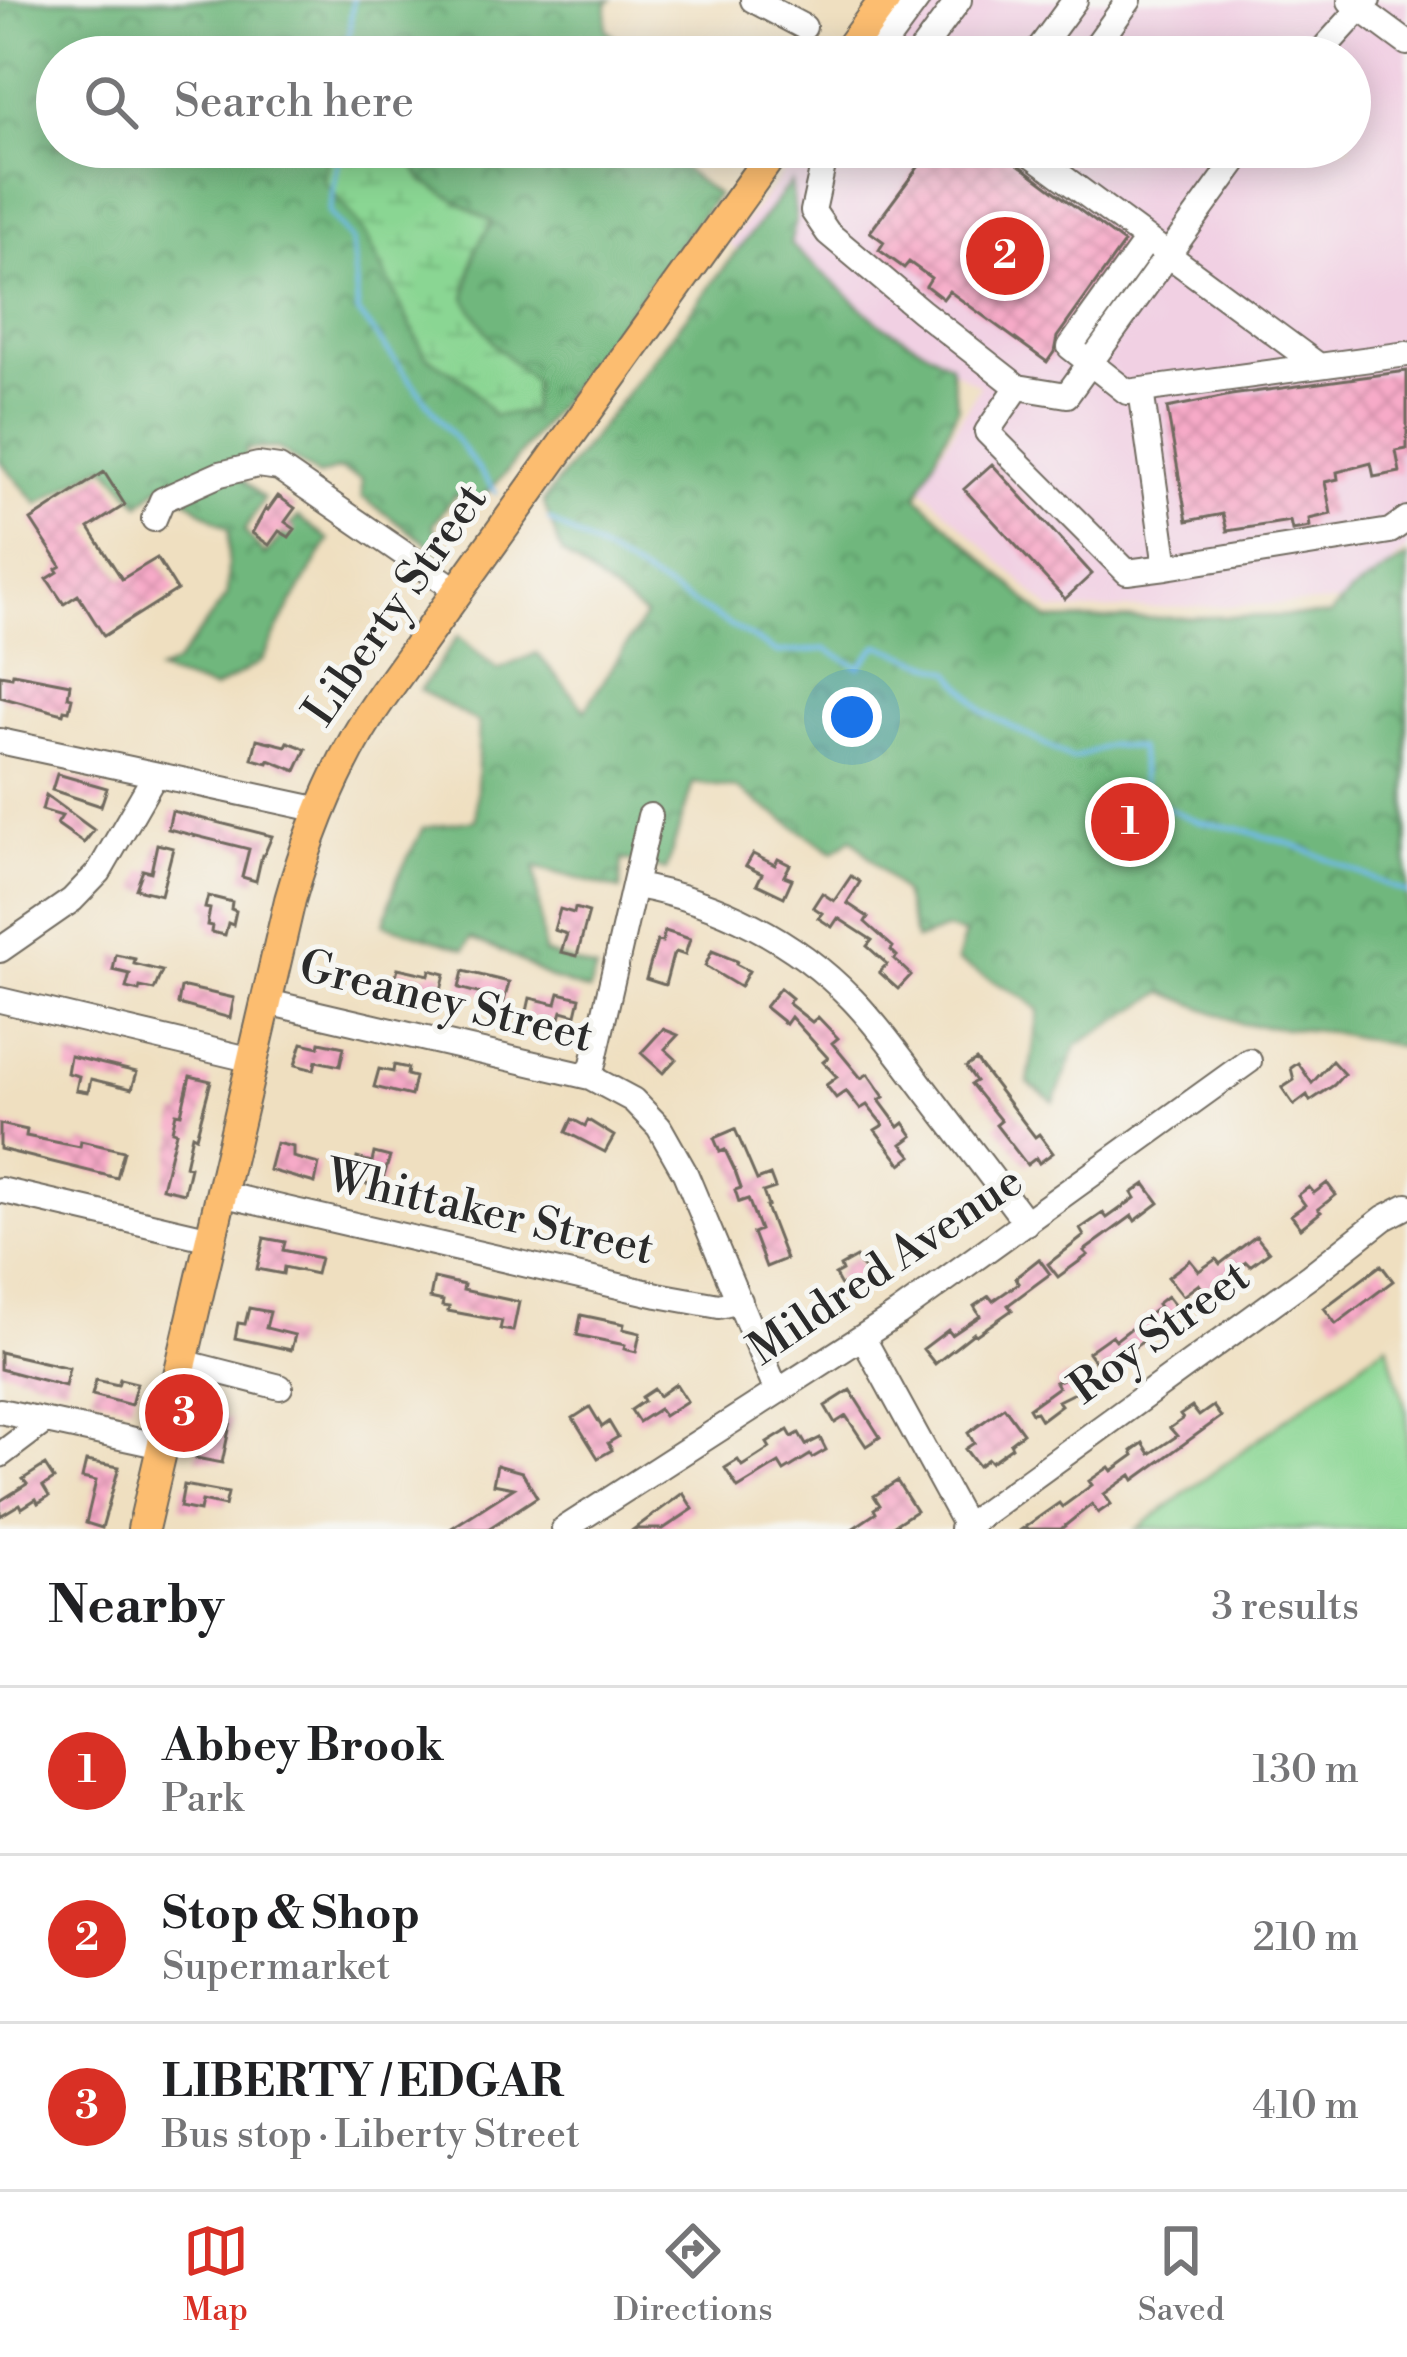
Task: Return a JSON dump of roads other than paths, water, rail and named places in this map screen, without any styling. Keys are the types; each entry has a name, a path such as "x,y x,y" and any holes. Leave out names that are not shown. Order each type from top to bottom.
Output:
{"main road":[{"path":"858,36 885,0"},
{"name":"Liberty Street","path":"143,1529 290,900 320,810 356,734 762,168"}],"street":[{"path":"753,0 804,27"},
{"path":"890,36 916,0"},
{"path":"932,36 959,0"},
{"path":"1048,36 1075,0"},
{"path":"1103,36 1130,0"},
{"path":"1332,36 1358,2 1407,43"},
{"path":"822,168 813,212 828,233 1018,387 1067,395 1157,247 1227,168"},
{"path":"1051,168 1319,366"},
{"path":"1089,364 1126,392 1407,354"},
{"path":"1018,387 987,432 1127,572 1390,531 1407,519"},
{"path":"1142,390 1166,567"},
{"path":"154,519 162,500 220,475 258,464 279,468 458,591"},
{"path":"0,741 320,810"},
{"path":"0,950 72,900 99,872 155,775"},
{"path":"590,1077 650,816"},
{"path":"636,886 732,916 763,931 823,973 880,1032 1026,1223"},
{"path":"0,1000 253,1060"},
{"name":"Greaney Street","path":"266,1002 590,1077 633,1100 659,1127 685,1173 777,1392"},
{"name":"Mildred Avenue","path":"564,1529 863,1338 1249,1061"},
{"path":"0,1190 211,1239"},
{"name":"Whittaker Street","path":"221,1194 658,1295 719,1306 740,1301"},
{"path":"1396,1212 1407,1232"},
{"name":"Roy Street","path":"964,1528 1396,1212"},
{"path":"863,1338 964,1528"},
{"path":"182,1362 280,1387"},
{"path":"0,1411 163,1446"},
{"path":"0,1456 46,1421"}],"waterway":[{"path":"349,36 353,0"},
{"path":"337,168 329,213 352,241 358,312 496,492"},
{"path":"549,520 778,653 826,649 859,667 878,645 951,672 984,712 1072,759 1109,745 1139,748 1145,798 1199,822 1294,845 1407,893"}],"place":[{"name":"Stop & Shop","path":"1005,256"},
{"name":"Abbey Brook","path":"1130,822"},
{"name":"LIBERTY / EDGAR","path":"184,1413"}]}
